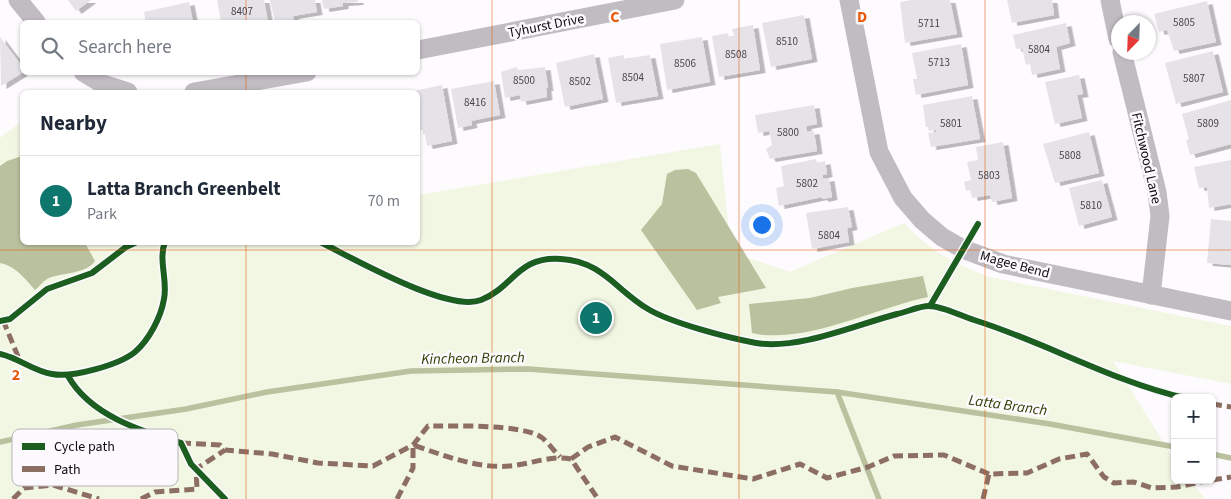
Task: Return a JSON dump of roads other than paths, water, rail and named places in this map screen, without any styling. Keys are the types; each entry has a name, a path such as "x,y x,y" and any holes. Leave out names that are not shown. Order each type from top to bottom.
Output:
{"street":[{"path":"18,0 34,20"},
{"name":"Tyhurst Drive","path":"420,50 675,0"},
{"name":"Magee Bend","path":"849,0 879,152 903,198 922,220 942,237 963,249 1003,264 1231,311"},
{"path":"1110,0 1113,15"},
{"name":"Fitchwood Lane","path":"1124,60 1157,192 1160,216 1151,295"},
{"path":"88,75 103,84 122,90"},
{"path":"205,90 290,75"}],"waterway":[{"name":"Kincheon Branch","path":"59,429 186,409 267,392 411,371 528,369 837,392 879,499"},
{"name":"Latta Branch","path":"837,392 1050,424 1171,446"},
{"name":"Kincheon Branch","path":"0,442 12,439"},
{"name":"Latta Branch","path":"1216,455 1231,458"}],"place":[{"name":"Latta Branch Greenbelt","path":"596,318"}]}
